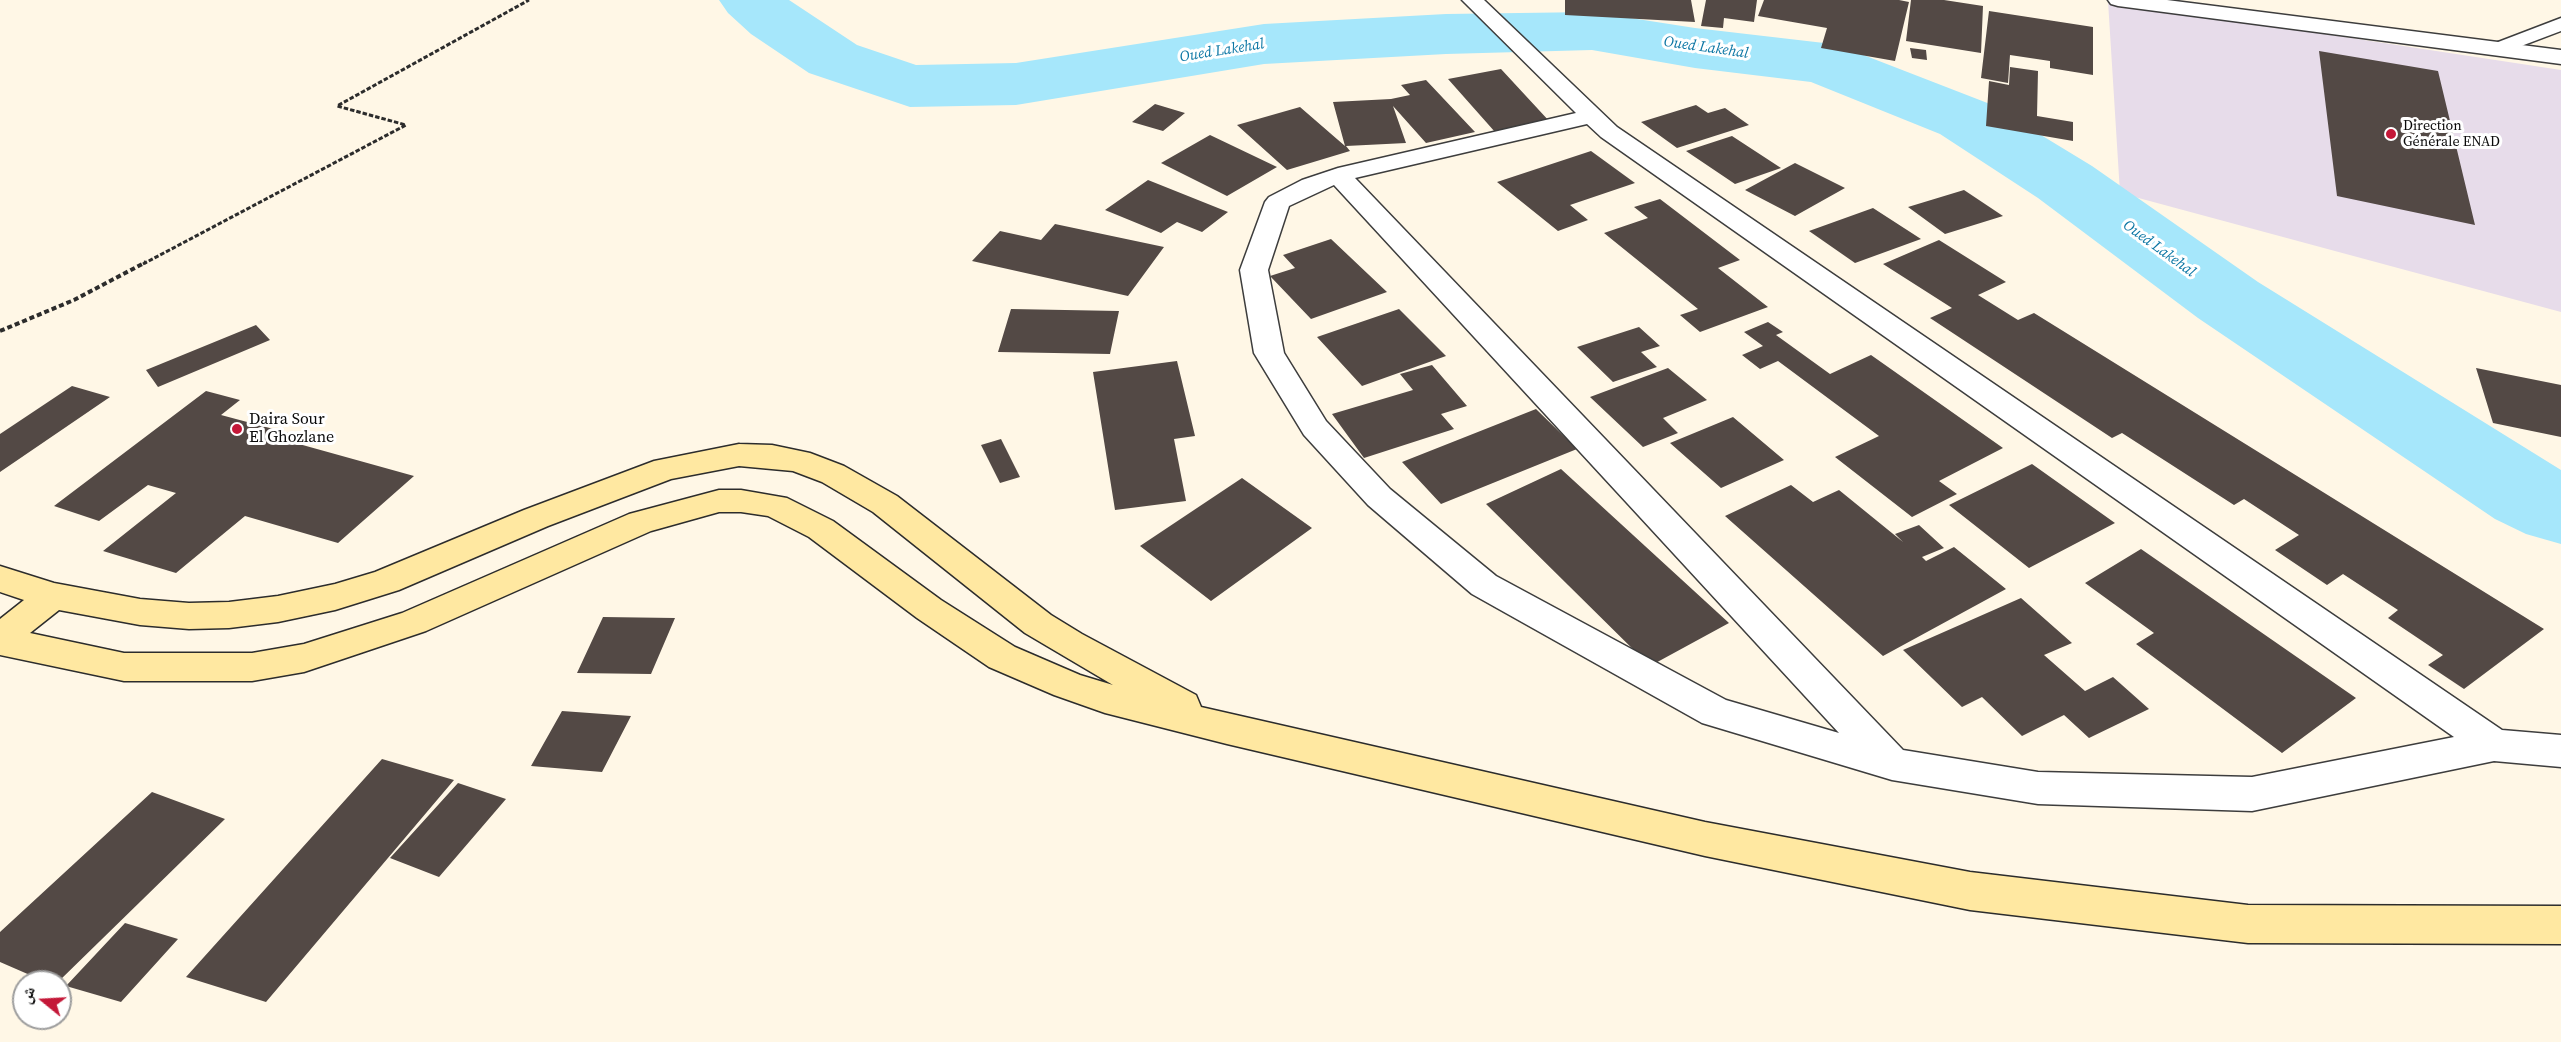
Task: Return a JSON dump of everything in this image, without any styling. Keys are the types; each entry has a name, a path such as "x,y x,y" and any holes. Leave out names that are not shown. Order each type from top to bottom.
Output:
{"main road":[{"path":"0,579 53,596 140,612 189,616 229,615 278,609 335,597 387,581 536,518 665,469 739,454 772,456 800,461 833,474 885,504 1038,624 1115,670 1227,729"},
{"path":"0,639 123,668 252,667 304,658 414,622 641,522 708,503 741,501 776,506 821,529 929,609 1002,657 1096,695 1227,729 1705,839 1970,891 2248,924 2561,925"},
{"path":"0,639 53,596"}],"street":[{"path":"1472,0 1541,64 1608,132 2494,745"},
{"path":"2118,0 2561,57"},
{"path":"1593,116 1338,174 1278,202 1254,270 1269,353 1315,428 1379,497 1484,585 1715,712 1892,764 2038,788 2252,794 2494,745 2561,751"},
{"path":"1338,174 1892,764"}],"lane":[{"path":"2500,48 2561,24"}],"path":[{"path":"0,331 74,300 406,124 337,106 529,0"}],"shaded area":[{"path":"2108,1 2561,70 2561,312 2120,193"}],"building":[{"path":"1565,0 1691,0 1695,22 1565,15"},
{"path":"1706,0 1757,0 1754,22 1724,18 1723,28 1701,26"},
{"path":"1764,0 1899,0 1909,2 1895,61 1821,48 1827,28 1758,16"},
{"path":"1911,0 1944,0 1983,6 1981,53 1906,41"},
{"path":"1989,11 2093,27 2093,75 2050,68 2050,61 2010,55 2008,83 1981,78"},
{"path":"1910,48 1926,50 1927,60 1912,58"},
{"name":"Direction Générale ENAD","path":"2319,51 2438,71 2475,225 2337,196"},
{"path":"2010,67 2038,71 2037,116 2073,122 2073,141 1986,126 1989,81 2009,85"},
{"path":"1501,69 1550,122 1495,132 1448,79"},
{"path":"1426,80 1475,132 1426,143 1393,106 1406,143 1346,146 1350,151 1287,170 1237,125 1300,107 1345,146 1333,102 1391,99 1410,95 1401,85"},
{"path":"1155,104 1185,113 1163,131 1132,122"},
{"path":"1696,105 1708,113 1725,108 1749,125 1677,148 1641,122"},
{"path":"1210,135 1277,167 1227,196 1161,163"},
{"path":"1732,136 1781,168 1735,184 1686,151"},
{"path":"1591,151 1635,183 1570,205 1588,220 1558,231 1497,182"},
{"path":"1795,163 1845,188 1795,216 1745,190"},
{"path":"1148,180 1228,212 1202,232 1177,222 1161,233 1105,210"},
{"path":"1964,190 2003,216 1945,234 1908,207"},
{"path":"1660,199 1740,260 1718,268 1768,307 1700,332 1680,315 1698,309 1604,233 1648,218 1634,207"},
{"path":"1873,208 1921,239 1855,263 1809,231"},
{"path":"1055,224 1164,247 1128,296 972,261 1000,231 1041,240"},
{"path":"1331,239 1387,292 1311,319 1270,276 1295,268 1283,255"},
{"path":"1939,240 2006,282 1978,295 2018,320 2034,313 2544,629 2464,689 2428,665 2443,655 2388,618 2398,610 2343,574 2327,585 2275,550 2299,535 2244,499 2234,505 2122,433 2112,438 1930,318 1952,308 1883,264"},
{"path":"1011,309 1119,311 1110,354 998,352"},
{"path":"1399,309 1446,356 1362,386 1317,337"},
{"path":"1768,322 1783,332 1776,335 1830,374 1871,355 2003,448 1939,481 1957,494 1912,517 1835,457 1879,436 1778,361 1760,369 1742,355 1763,346 1744,332"},
{"path":"256,325 270,340 158,387 146,370"},
{"path":"1639,327 1660,346 1641,352 1657,367 1613,382 1577,347"},
{"path":"1177,361 1195,436 1174,439 1186,501 1115,510 1093,372"},
{"path":"1432,365 1467,406 1441,414 1454,429 1364,458 1332,414 1413,390 1400,374"},
{"path":"1668,368 1707,400 1663,418 1678,433 1643,447 1590,397"},
{"path":"2476,368 2561,385 2561,437 2493,423"},
{"path":"72,386 110,397 0,472 0,434"},
{"path":"206,391 240,400 221,415 307,438 299,444 414,476 338,543 245,516 176,573 103,551 176,493 148,485 99,521 54,506"},
{"path":"1536,409 1577,449 1441,504 1402,462"},
{"path":"1733,417 1784,460 1721,488 1670,443"},
{"path":"1001,439 1020,477 1000,483 981,445"},
{"path":"2032,464 2115,523 2029,568 1949,505"},
{"path":"1561,469 1729,623 1650,666 1486,504"},
{"path":"1242,478 1312,528 1211,601 1140,546"},
{"path":"1791,485 1813,502 1839,490 1903,542 1895,534 1919,525 1944,548 1922,557 1926,561 1954,547 2006,589 1883,656 1725,516"},
{"path":"2141,549 2356,698 2282,753 2136,644 2154,633 2085,583"},
{"path":"2021,598 2072,643 2044,655 2085,691 2113,677 2149,709 2089,738 2064,715 2022,736 1982,697 1962,707 1903,650"},
{"path":"603,617 675,618 651,674 577,673"},
{"path":"562,711 631,716 602,772 531,766"},
{"path":"382,759 454,780 266,1002 186,977"},
{"path":"458,783 506,799 439,877 390,858"},
{"path":"152,792 225,819 70,970 18,970 0,962 0,932"},
{"path":"125,923 178,939 121,1002 72,988 72,980"}],"waterway":[{"name":"Oued Lakehal","path":"750,0 774,20 833,59 910,86 1016,84 1264,44 1446,34 1592,31 1695,48 1824,63 1965,119 2065,182 2228,300 2529,495 2561,510"}],"place":[{"name":"Direction Générale ENAD","path":"2391,134"},
{"name":"Daira Sour El Ghozlane","path":"237,429"}]}
